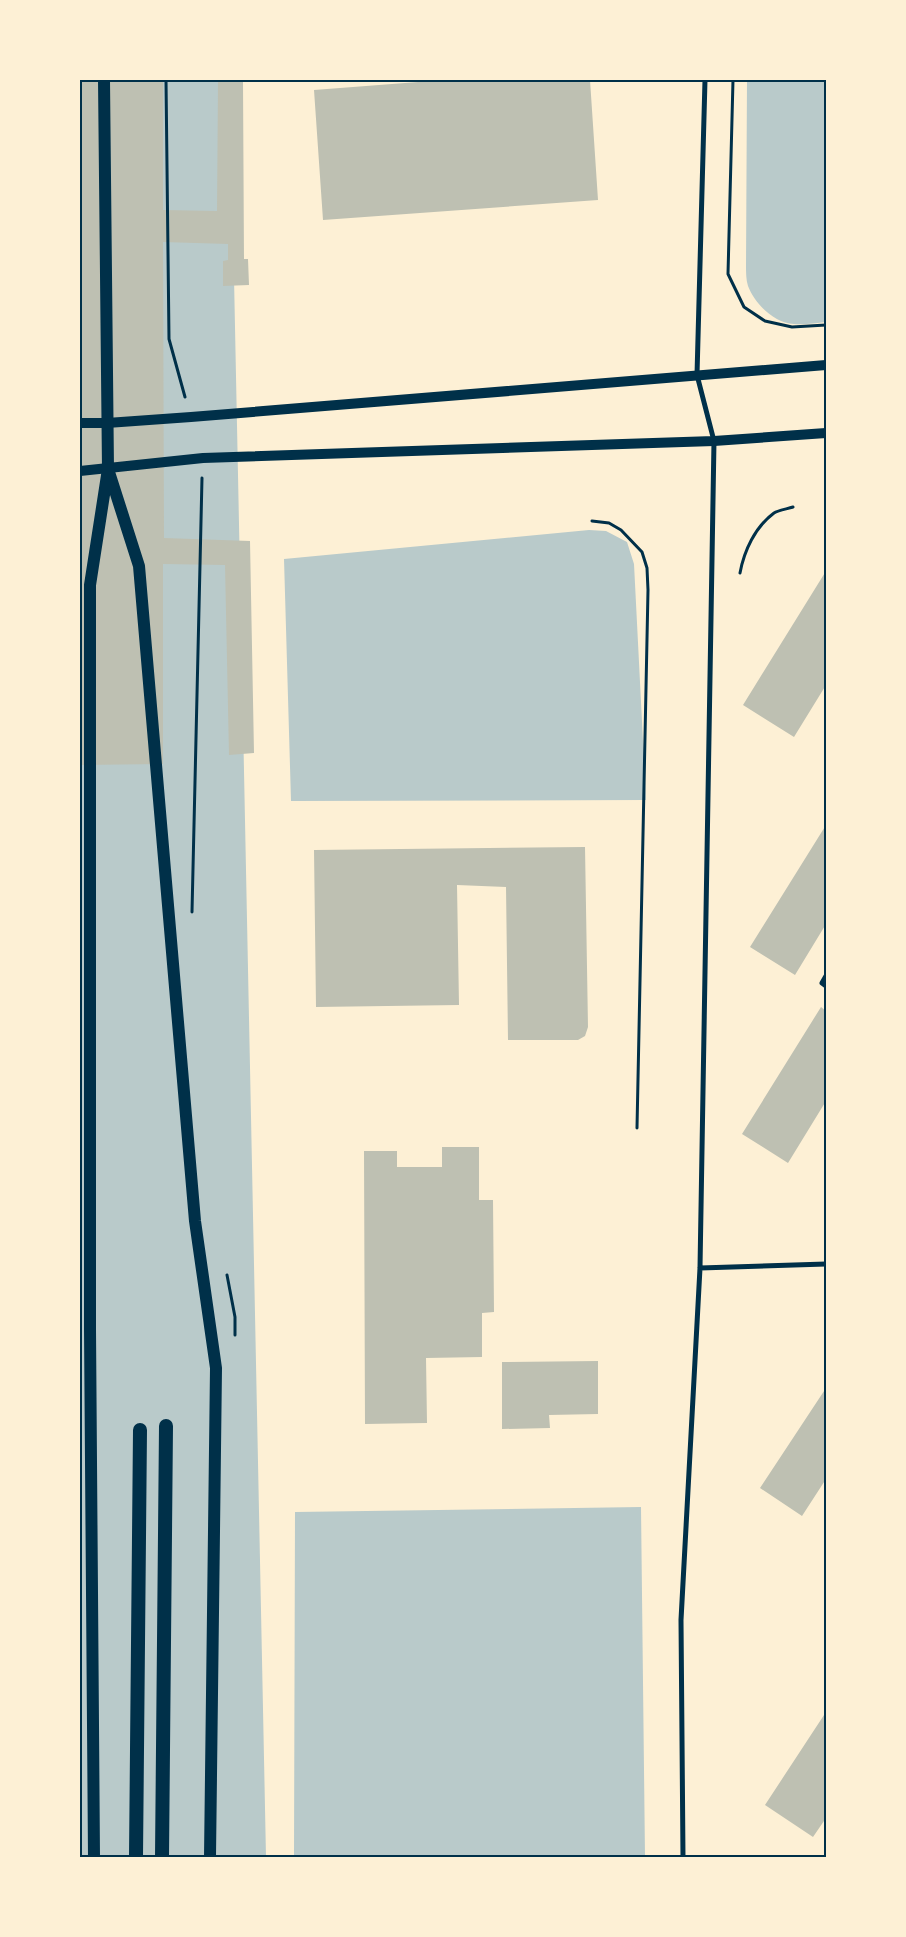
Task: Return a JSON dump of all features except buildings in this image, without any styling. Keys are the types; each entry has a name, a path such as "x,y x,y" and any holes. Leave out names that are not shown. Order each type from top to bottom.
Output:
{"highway":[{"path":"162,1857 166,1426"},
{"path":"136,1857 140,1430"}],"main road":[{"path":"94,1857 90,1309 90,585 108,469 104,80"},
{"path":"80,423 107,423 826,365"},
{"path":"80,471 203,458 714,441 826,433"},
{"path":"108,469 139,566 195,1221 216,1368 210,1857"}],"street":[{"path":"683,1857 681,1620 700,1268 714,441 697,374 705,80"},
{"path":"826,976 822,983 826,986"},
{"path":"700,1268 826,1264"}],"path":[{"path":"166,80 169,339 191,416"},
{"path":"733,80 728,274 744,307 766,321 792,327 826,325"},
{"path":"740,573 746,550 756,531 775,512 792,507"},
{"path":"592,522 609,523 620,530 642,552 647,568 648,600 637,1128"}],"shaded area":[{"path":"80,80 230,80 266,1857 80,1857"},
{"path":"747,80 826,80 826,322 798,324 779,320 760,306 748,286 746,279"},
{"path":"589,530 606,531 627,542 634,564 646,800 291,801 284,559"},
{"path":"641,1507 645,1857 294,1857 295,1512"}]}
